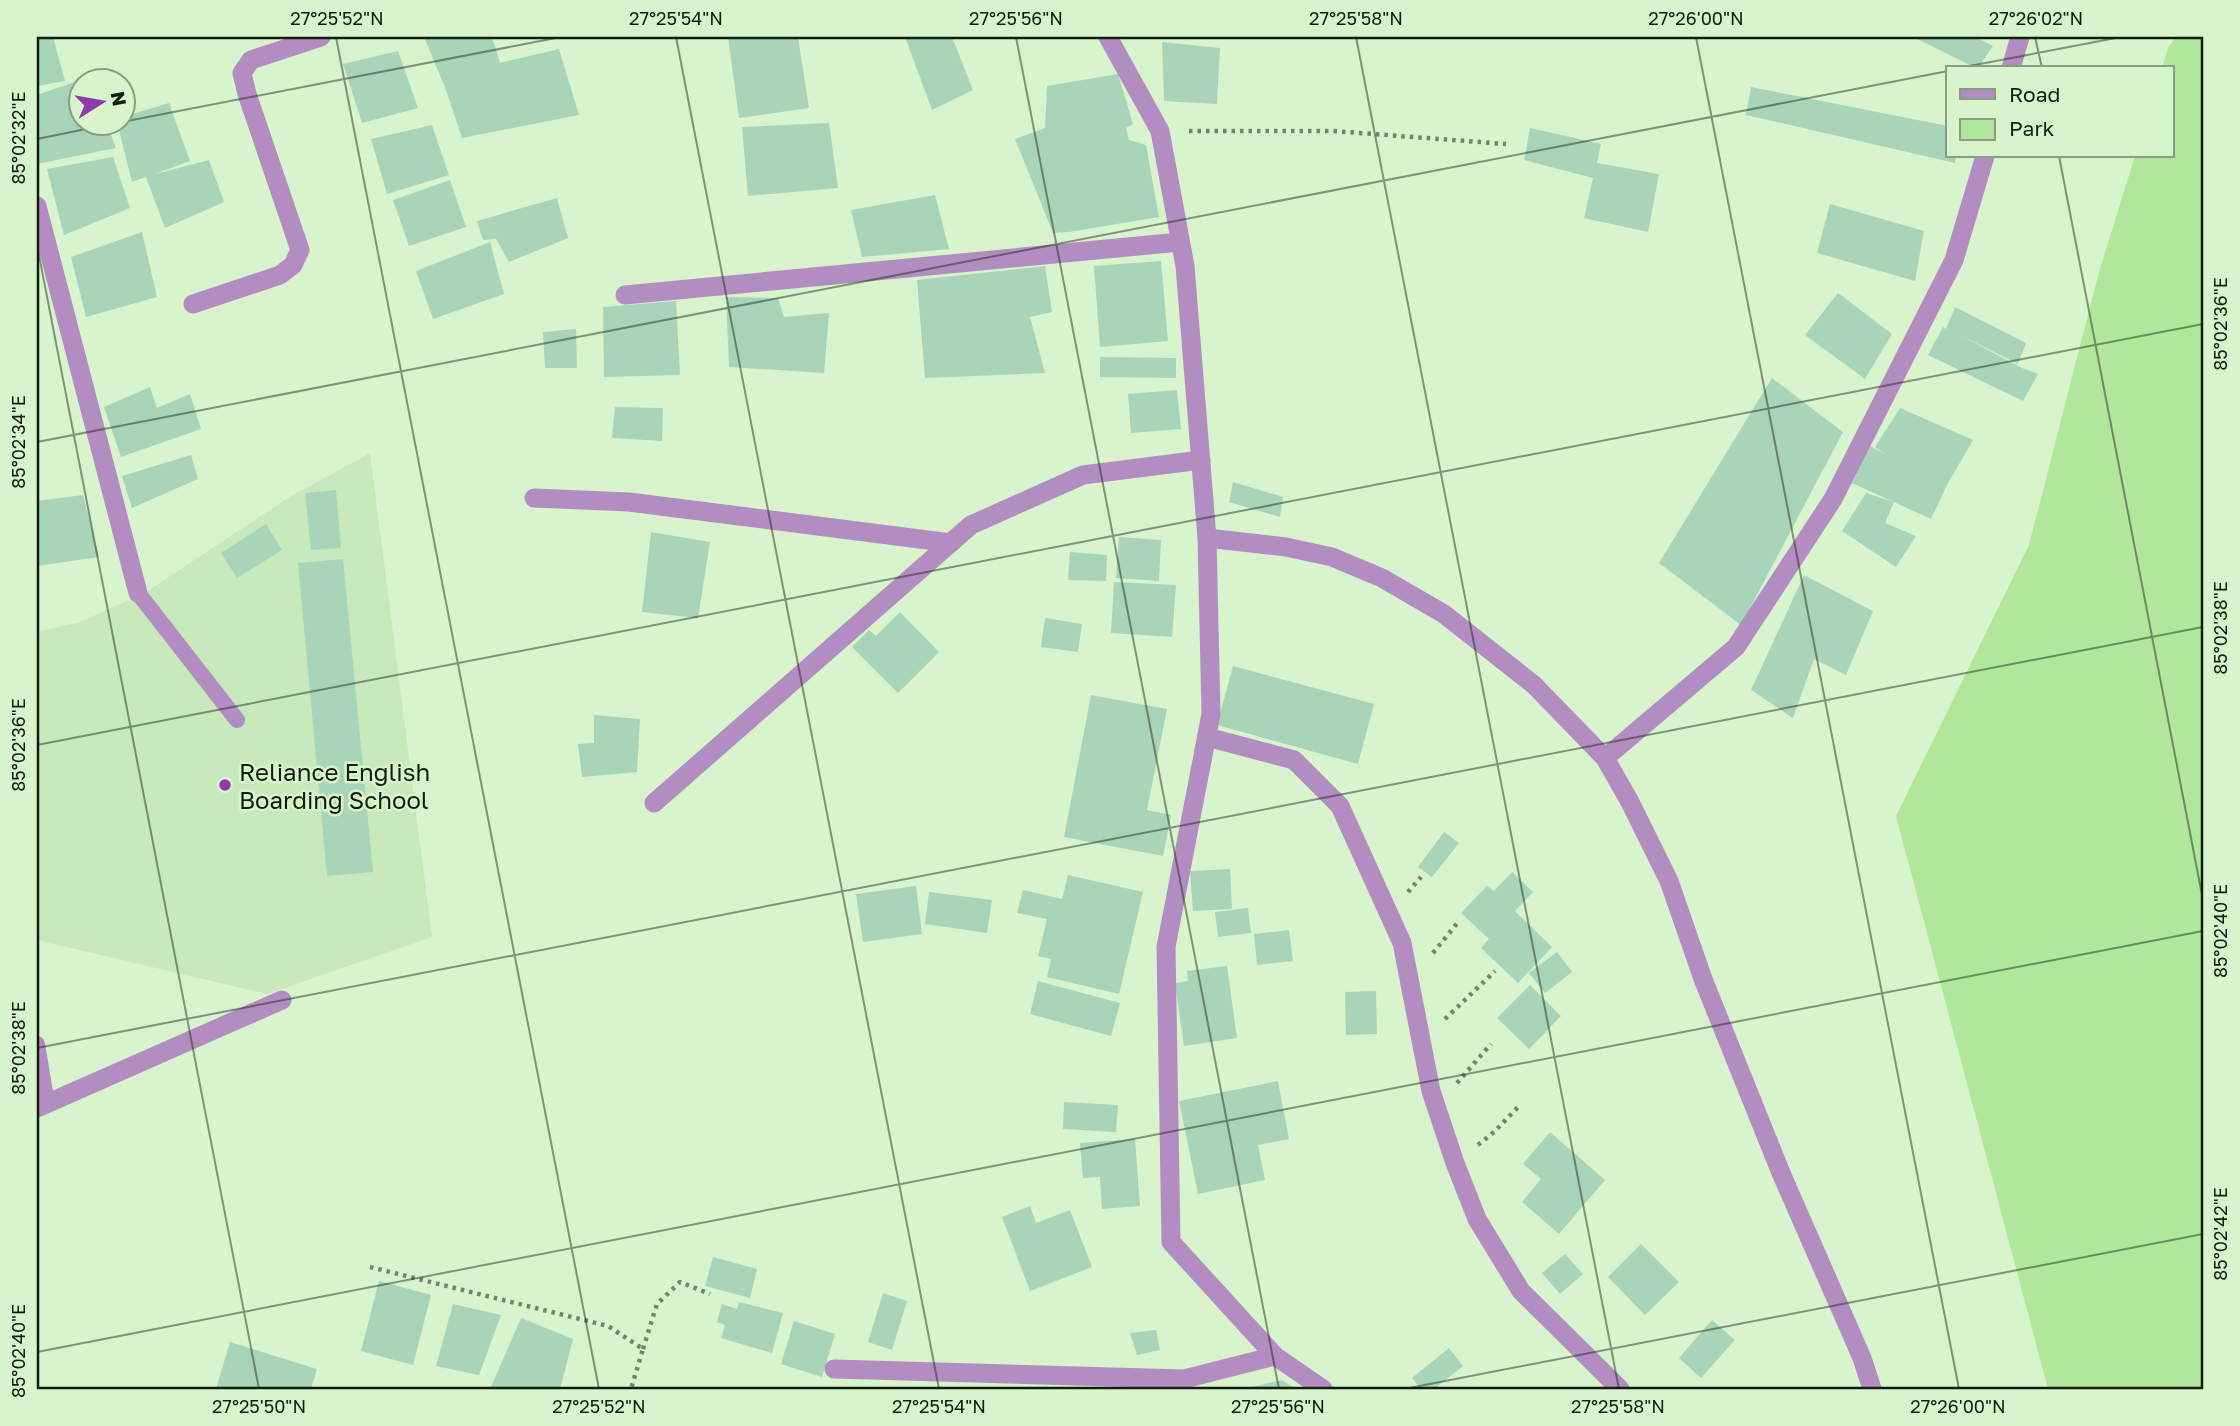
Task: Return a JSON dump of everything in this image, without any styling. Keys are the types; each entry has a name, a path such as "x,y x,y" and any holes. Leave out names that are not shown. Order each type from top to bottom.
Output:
{"street":[{"path":"193,304 280,275 293,265 300,250 242,73 251,60 321,37"},
{"path":"1108,37 1160,131 1185,266 1207,538 1211,714 1166,947 1171,1242 1275,1356 1323,1389"},
{"path":"2012,66 2020,37"},
{"path":"1605,758 1736,647 1833,499 1954,260 1984,158"},
{"path":"37,206 138,593"},
{"path":"625,295 1181,242"},
{"path":"654,803 971,525 1083,475 1201,460"},
{"path":"534,498 629,502 951,543"},
{"path":"1207,538 1286,547 1332,557 1382,578 1444,614 1534,685 1605,758 1669,881 1703,979 1781,1173 1862,1358 1871,1389"},
{"path":"1207,737 1294,760 1340,806 1402,943 1436,1106 1477,1219 1521,1291 1620,1389"},
{"path":"42,1106 282,1000"},
{"path":"834,1369 1184,1379 1275,1356"}],"lane":[{"path":"138,593 237,720"},
{"path":"37,1044 42,1106"}],"path":[{"path":"1160,131 1333,131 1506,144"},
{"path":"1421,1041 1495,971"},
{"path":"1436,1106 1491,1044"},
{"path":"1455,1163 1494,1132 1520,1105"},
{"path":"370,1267 608,1326 643,1349"},
{"path":"631,1389 656,1304 680,1282 710,1294"}],"shaded area":[{"name":"Reliance English Boarding School","path":"370,453 432,937 267,994 37,940 37,632 80,622 146,592 288,498"}],"green space":[{"path":"2176,37 2203,37 2203,1389 2048,1389 1896,816 2029,545 2099,272 2134,158 2174,158 2174,66 2163,66 2168,48"}],"building":[{"path":"37,37 53,37 65,81 37,86"},
{"path":"424,37 492,37 500,63 559,49 579,115 462,138"},
{"path":"728,37 798,37 809,108 739,118"},
{"path":"905,37 952,37 973,90 932,110"},
{"path":"1913,37 1976,37 1993,46 1979,66 1972,66"},
{"path":"1162,42 1220,48 1217,104 1164,101"},
{"path":"398,51 418,108 362,123 343,64"},
{"path":"1118,74 1133,124 1126,128 1129,140 1146,145 1159,217 1053,233 1015,139 1045,128 1047,86"},
{"path":"66,85 66,136 111,136 116,148 37,164 37,95"},
{"path":"1751,87 1946,126 1946,158 1956,158 1955,163 1746,115"},
{"path":"169,103 190,161 152,175 209,160 224,202 165,228 146,177 132,182 120,136 136,136 136,113"},
{"path":"829,123 838,188 748,196 742,127"},
{"path":"432,125 449,175 387,194 371,139"},
{"path":"1530,128 1601,144 1597,163 1659,174 1648,232 1584,218 1593,178 1524,160"},
{"path":"113,157 130,208 64,235 47,169"},
{"path":"450,180 466,227 409,246 393,200"},
{"path":"935,195 949,249 862,257 851,210"},
{"path":"557,198 568,238 509,262 496,239 483,240 477,221"},
{"path":"1830,204 1924,231 1915,281 1817,253"},
{"path":"142,232 157,297 86,317 71,257"},
{"path":"490,242 504,294 433,319 416,271"},
{"path":"1161,261 1168,341 1100,347 1094,266"},
{"path":"1045,266 1052,312 1030,317 1045,373 925,378 917,280"},
{"path":"1838,293 1892,334 1865,379 1805,335"},
{"path":"726,297 778,298 784,317 829,313 824,373 729,367"},
{"path":"676,301 680,375 604,377 603,307"},
{"path":"1955,307 2026,343 2018,364 1958,334 2022,368 2038,374 2023,401 1928,355 1943,327 1946,329"},
{"path":"576,329 577,368 545,368 543,332"},
{"path":"1100,357 1176,358 1176,378 1100,377"},
{"path":"1772,378 1843,432 1741,625 1659,563"},
{"path":"150,387 157,408 190,394 201,429 121,457 104,407"},
{"path":"1177,390 1181,429 1131,433 1128,394"},
{"path":"615,407 663,408 662,441 612,438"},
{"path":"1900,408 1973,440 1931,519 1852,483 1870,446 1885,454 1875,447"},
{"path":"191,455 198,479 132,508 122,476"},
{"path":"1233,482 1283,497 1280,517 1229,502"},
{"path":"336,490 341,548 311,550 305,493"},
{"path":"1866,493 1894,502 1885,523 1916,536 1896,567 1842,531"},
{"path":"83,495 99,557 37,566 37,501"},
{"path":"266,524 282,550 237,578 221,553"},
{"path":"651,532 710,542 698,618 642,612"},
{"path":"1119,537 1161,540 1159,581 1116,578"},
{"path":"1070,552 1107,555 1106,581 1068,580"},
{"path":"343,559 373,872 327,876 298,563"},
{"path":"1804,575 1873,611 1846,675 1814,659 1793,718 1751,690"},
{"path":"1114,582 1176,585 1172,637 1111,633"},
{"path":"900,612 939,652 898,693 852,647 869,630 876,636"},
{"path":"1045,618 1082,624 1078,652 1041,647"},
{"path":"1233,666 1374,704 1358,764 1217,725"},
{"path":"1091,695 1167,709 1147,810 1171,815 1163,856 1064,837"},
{"path":"594,715 640,719 637,772 582,777 578,744 594,743"},
{"path":"1444,832 1459,843 1432,877 1418,867"},
{"path":"1230,869 1232,909 1193,911 1190,871"},
{"path":"1512,872 1533,892 1515,911 1552,947 1518,983 1481,948 1489,939 1461,913 1487,886 1494,891"},
{"path":"1068,875 1143,892 1119,994 1047,977 1051,959 1038,956 1047,919 1017,913 1023,890 1062,899"},
{"path":"916,886 922,934 863,942 856,894"},
{"path":"929,892 992,900 987,933 925,924"},
{"path":"1248,908 1251,933 1218,937 1215,912"},
{"path":"1289,930 1293,961 1257,965 1254,934"},
{"path":"1557,952 1572,972 1545,993 1529,973"},
{"path":"1227,966 1237,1038 1184,1046 1175,983 1188,981 1187,971"},
{"path":"1038,981 1120,1003 1111,1036 1030,1014"},
{"path":"1530,985 1561,1016 1529,1049 1497,1018"},
{"path":"1376,991 1377,1034 1346,1035 1345,992"},
{"path":"1278,1081 1289,1139 1258,1145 1265,1180 1198,1194 1179,1101"},
{"path":"1064,1102 1118,1105 1116,1132 1063,1129"},
{"path":"1550,1132 1605,1180 1559,1234 1522,1202 1541,1179 1523,1164"},
{"path":"1135,1139 1140,1206 1102,1209 1100,1177 1083,1178 1080,1143"},
{"path":"1030,1206 1036,1223 1070,1210 1092,1267 1030,1291 1002,1217"},
{"path":"1641,1244 1679,1282 1645,1315 1608,1277"},
{"path":"1565,1254 1583,1274 1560,1294 1542,1273"},
{"path":"713,1257 757,1269 750,1298 705,1286"},
{"path":"379,1281 431,1295 413,1365 361,1351"},
{"path":"883,1293 907,1301 892,1350 868,1342"},
{"path":"739,1302 783,1313 772,1353 721,1338 725,1325 717,1322 722,1304 737,1309"},
{"path":"453,1304 501,1315 479,1375 436,1366"},
{"path":"521,1318 573,1339 560,1389 490,1389"},
{"path":"1712,1320 1735,1340 1701,1378 1679,1358"},
{"path":"794,1321 835,1334 822,1377 781,1364"},
{"path":"1156,1330 1160,1350 1137,1355 1130,1333"},
{"path":"230,1342 317,1369 311,1389 216,1389"},
{"path":"1449,1348 1463,1366 1434,1389 1421,1389 1412,1378"},
{"path":"1282,1380 1296,1389 1248,1389 1248,1388"}],"place":[{"name":"Reliance English Boarding School","path":"225,785"}]}
